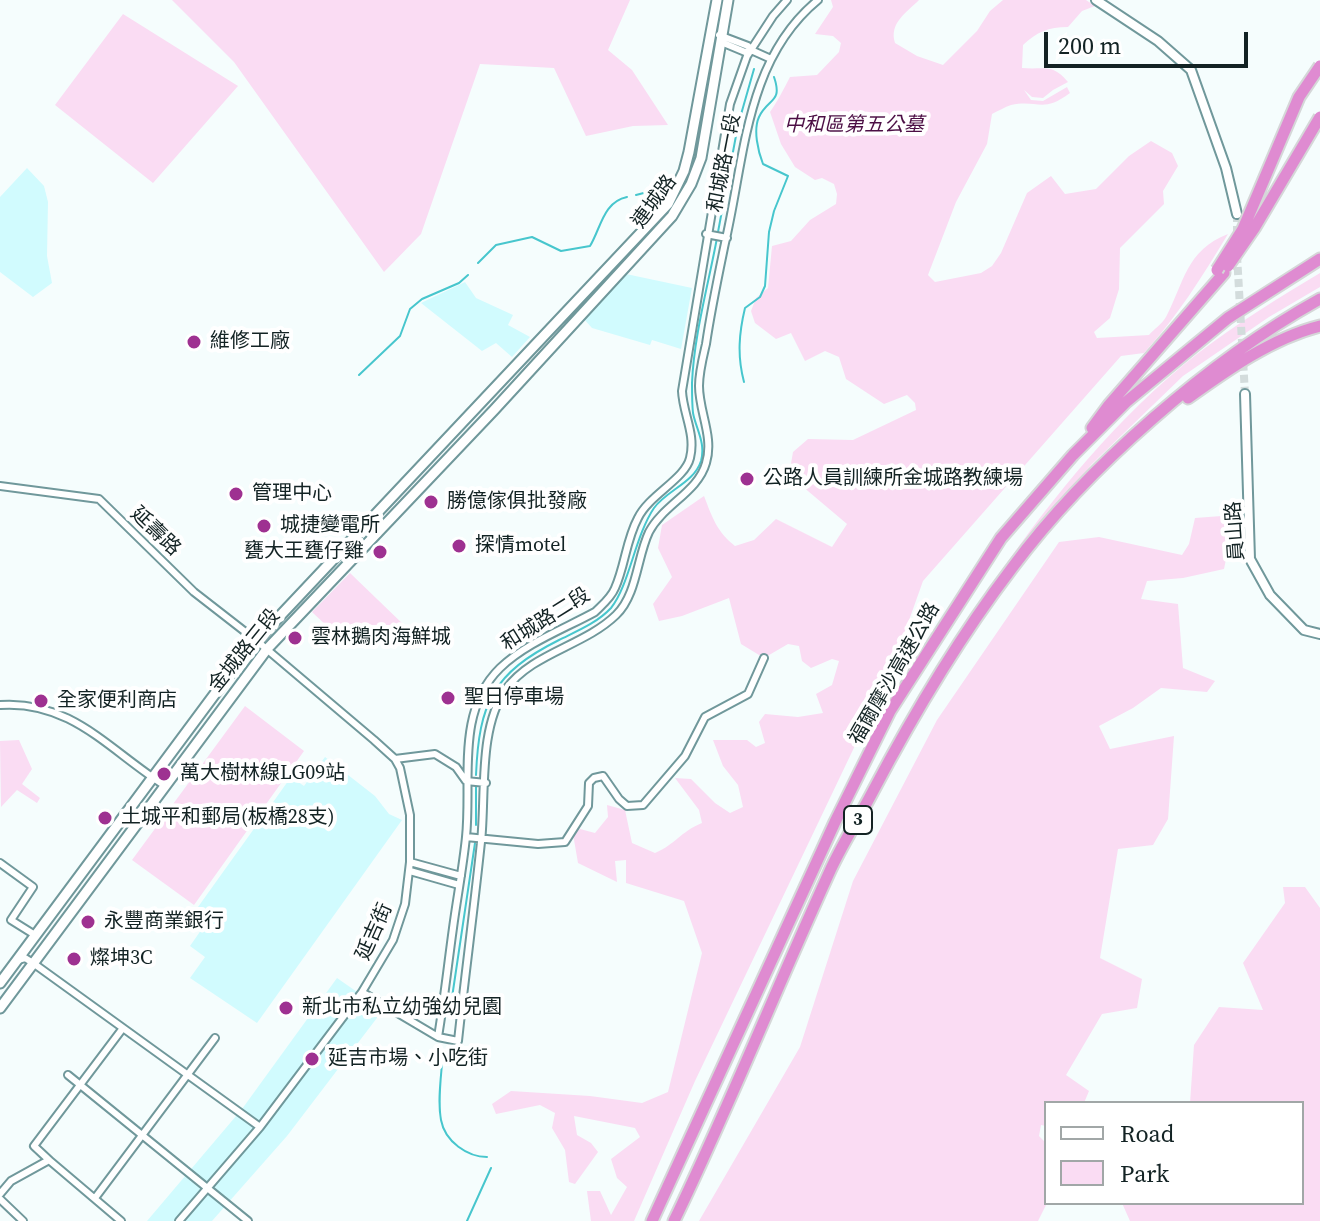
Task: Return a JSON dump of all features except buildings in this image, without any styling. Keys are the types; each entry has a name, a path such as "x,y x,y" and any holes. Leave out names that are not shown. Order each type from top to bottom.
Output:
{"highway":[{"path":"1220,271 1243,229 1299,97 1320,66"},
{"path":"1073,455 1109,405 1195,305 1255,227 1320,117"},
{"name":"福爾摩沙高速公路","path":"652,1221 835,822 890,711 1001,538 1073,455 1126,402 1228,318 1320,259"},
{"name":"福爾摩沙高速公路","path":"674,1221 830,871 913,716 962,637 1013,566 1109,460 1202,378 1287,318 1320,299"},
{"path":"1109,460 1232,367 1269,347 1320,326"}],"main road":[{"name":"連城路","path":"553,345 672,216 686,195 701,158 718,38 717,0"},
{"name":"連城路","path":"544,336 658,215 676,190 689,152 728,0"},
{"name":"金城路三段","path":"0,983 151,777 257,641 544,336"},
{"name":"金城路三段","path":"0,1008 267,649 553,345"}],"street":[{"name":"和城路一段","path":"683,384 730,104 751,50 787,0"},
{"name":"和城路一段","path":"699,390 752,107 771,59 783,39 818,0"},
{"path":"1096,0 1158,41 1191,70 1226,168 1237,214"},
{"path":"718,38 745,52 751,50 771,59"},
{"path":"706,234 727,238"},
{"path":"683,384 699,390 709,441 705,467 690,461 692,436 682,401 683,384"},
{"name":"員山路","path":"1245,394 1250,559 1270,595 1304,630 1320,634"},
{"name":"和城路二段","path":"690,461 649,501 638,517 625,548 615,589 606,602 595,612 516,655 489,681 477,707 466,781 466,837 438,1037 458,1041 482,838 488,731 494,711 506,689 520,674 618,613 631,588 648,534 657,520 701,477 705,467"},
{"name":"延壽路","path":"0,486 99,499 194,592 267,649"},
{"path":"267,649 395,759 435,754 456,767 466,781 486,783"},
{"path":"466,837 538,844 565,842 588,806 589,783 603,776 627,806 643,805 685,756 705,717 748,694 764,658"},
{"path":"0,705 42,709 77,722 164,785"},
{"path":"469,746 488,747"},
{"name":"延吉街","path":"179,1221 260,1127 362,992 393,940 405,904 410,871 410,815 400,768 395,759"},
{"path":"410,862 461,876"},
{"path":"0,863 33,887 11,920 35,935"},
{"path":"410,871 459,885"},
{"path":"18,960 25,958 33,963 260,1127"},
{"path":"362,992 438,1037"},
{"path":"121,1221 34,1146 123,1028"},
{"path":"95,1198 215,1038"},
{"path":"68,1075 248,1221"},
{"path":"23,1221 0,1196 11,1181 49,1160"}],"shaded area":[{"path":"27,168 44,186 48,202 47,256 52,283 33,297 0,272 0,197"},
{"path":"626,274 692,288 681,349 652,340 650,345 592,328 583,318"},
{"path":"465,282 476,298 513,315 508,325 530,337 512,357 496,343 482,351 421,303"},
{"path":"325,757 375,796 389,814 402,820 257,1023 190,978 205,957 190,946 206,923 193,914 291,777 304,786"},
{"name":"延吉市場、小吃街","path":"337,978 383,1010 287,1136 212,1221 147,1221 242,1109"}],"green space":[{"path":"172,0 630,0 608,50 632,70 668,125 633,126 586,136 554,68 480,64 421,234 384,272 234,62"},
{"name":"中和區第五公墓","path":"831,0 919,0 897,24 895,43 917,56 943,65 1003,0 1086,0 1095,6 1082,11 1068,27 1043,31 1023,45 1022,68 1052,70 1068,82 1043,98 1032,97 1024,90 1031,100 1043,101 1067,87 1070,93 1053,103 1011,105 992,114 987,144 956,202 928,275 935,282 981,273 992,266 1001,253 1027,193 1051,176 1065,194 1096,189 1129,156 1151,141 1172,153 1178,166 1163,191 1164,204 1120,248 1119,289 1110,318 1094,332 1097,338 1149,335 1166,317 1195,258 1214,241 1228,234 1178,311 1144,353 1121,356 923,581 892,668 695,1081 634,1221 591,1221 587,1191 600,1191 611,1215 627,1187 617,1178 611,1159 640,1137 635,1128 574,1116 577,1135 591,1143 598,1152 575,1184 569,1182 565,1150 552,1128 555,1113 540,1105 496,1114 492,1104 511,1091 642,1103 668,1092 702,953 684,901 626,883 626,860 615,861 617,882 578,863 573,834 580,829 595,833 608,817 607,805 625,810 632,843 655,853 702,823 699,810 675,778 691,779 730,813 743,807 738,785 723,766 713,740 747,740 756,747 765,743 759,722 765,714 798,717 823,713 816,694 832,685 839,661 832,659 811,668 802,661 799,646 788,644 764,658 741,644 729,598 682,616 659,621 653,604 672,577 658,548 662,525 704,496 719,530 735,546 754,540 776,519 832,547 847,524 789,475 793,452 808,439 853,440 916,410 915,403 907,395 884,404 846,379 839,357 825,351 805,361 791,333 776,339 755,323 751,311 756,298 768,288 772,246 791,241 810,220 836,204 834,184 822,178 815,180 795,167 781,144 770,112 790,77 817,75 839,52 841,43 833,36 815,34 833,7"},
{"path":"123,14 238,86 153,183 55,105"},
{"path":"1320,273 1320,287 1269,317 1183,376 1092,464 997,577 1064,487 1140,403 1212,343"},
{"path":"1235,515 1224,569 1183,578 1147,581 1141,599 1178,604 1183,668 1215,681 1207,692 1161,688 1133,708 1099,726 1110,749 1174,736 1168,819 1153,845 1118,849 1100,958 1142,979 1137,1008 1102,1014 1066,1075 1089,1091 1085,1101 1044,1101 1044,1126 1041,1125 1039,1136 1044,1141 1046,1205 1038,1221 699,1221 800,1047 853,881 937,720 1059,542 1099,537 1182,555 1189,544 1195,518"},
{"path":"350,573 405,626 383,647 362,629 346,644 312,612"},
{"path":"245,706 304,751 194,905 132,860"},
{"path":"19,740 32,769 22,784 40,798 37,803 17,790 1,807 0,741"},
{"path":"1283,887 1305,887 1320,908 1320,1221 1130,1221 1123,1205 1304,1205 1304,1101 1190,1101 1194,1045 1219,1007 1263,1010 1243,963 1285,903"}],"waterway":[{"path":"718,232 738,125 754,69"},
{"path":"744,382 740,354 743,317 745,308 760,297 765,286 769,232 788,176 763,164 757,140 759,117 776,96 774,77"},
{"path":"636,195 655,190"},
{"path":"478,263 496,245 532,237 561,251 590,246 608,210 627,197"},
{"path":"476,775 481,728 494,693 519,665 593,622 611,608 623,587 647,519 666,496 698,469 702,454 694,419 693,365 717,238"},
{"path":"359,375 400,336 410,309 422,299 459,283 468,275"},
{"path":"476,786 476,825"},
{"path":"450,1011 475,843"},
{"path":"443,1050 439,1103 443,1128 458,1147 487,1157"},
{"path":"467,1221 491,1168"}],"tunnel":[{"path":"1237,214 1237,237"},
{"path":"1237,255 1245,394"}],"place":[{"name":"維修工廠","path":"194,342"},
{"name":"公路人員訓練所金城路教練場","path":"747,479"},
{"name":"管理中心","path":"236,494"},
{"name":"勝億傢俱批發廠","path":"431,502"},
{"name":"城捷變電所","path":"264,526"},
{"name":"探情motel","path":"459,546"},
{"name":"甕大王甕仔雞","path":"380,552"},
{"name":"雲林鵝肉海鮮城","path":"295,638"},
{"name":"聖日停車場","path":"448,698"},
{"name":"全家便利商店","path":"41,701"},
{"name":"萬大樹林線LG09站","path":"164,774"},
{"name":"土城平和郵局(板橋28支)","path":"105,818"},
{"name":"永豐商業銀行","path":"88,922"},
{"name":"燦坤3C","path":"74,959"},
{"name":"新北市私立幼強幼兒園","path":"286,1008"},
{"name":"延吉市場、小吃街","path":"312,1059"}]}
